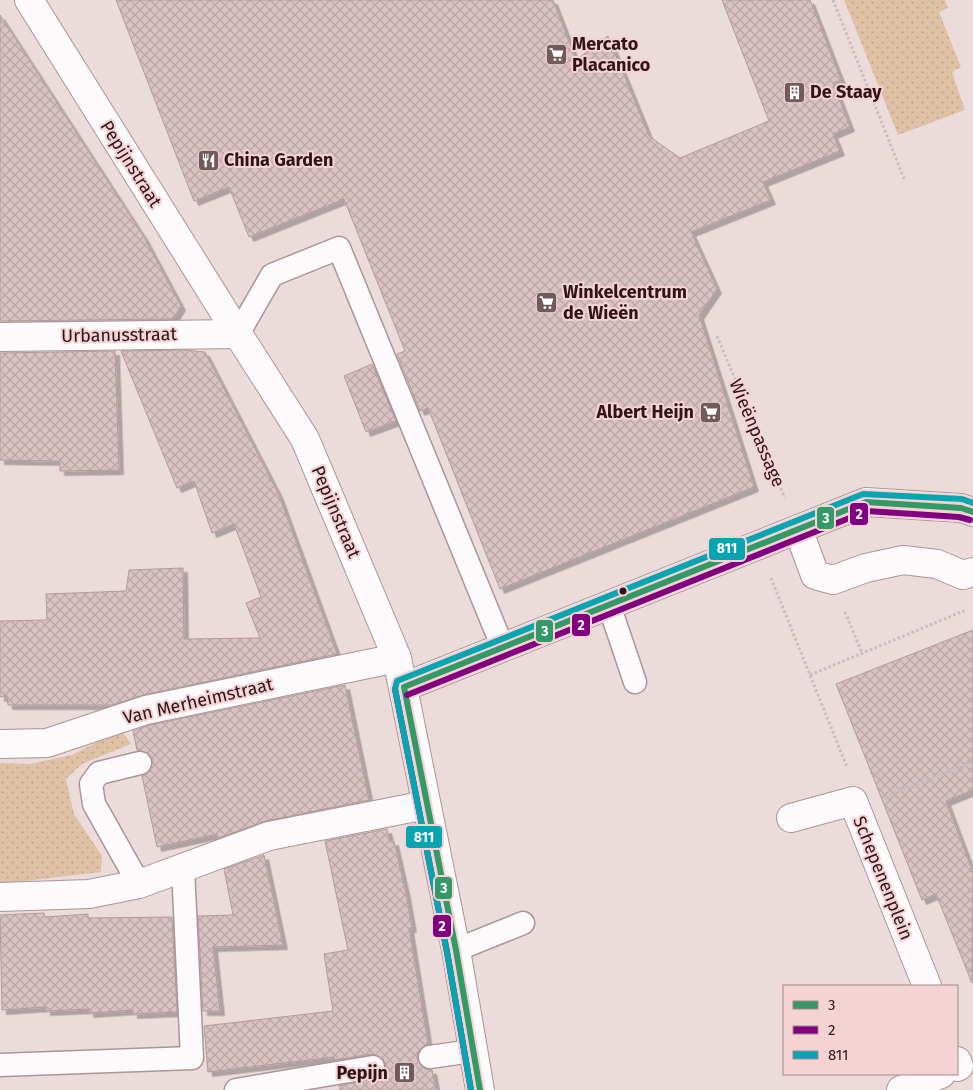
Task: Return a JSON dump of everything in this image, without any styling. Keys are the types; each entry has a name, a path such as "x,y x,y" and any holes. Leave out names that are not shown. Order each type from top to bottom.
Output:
{"street":[{"name":"Pepijnstraat","path":"28,0 305,439 397,658 456,950 480,1090"},
{"name":"Urbanusstraat","path":"0,337 238,334"},
{"path":"404,687 866,502 961,508 973,512"},
{"path":"798,529 815,575 833,580 866,568 903,560 937,564 963,575 973,572"},
{"name":"Van Merheimstraat","path":"0,744 47,743 146,710 397,658"},
{"path":"0,896 89,894 139,884 269,836 426,804"},
{"name":"Schepenenplein","path":"791,818 854,804 927,985"},
{"path":"901,1090 938,1075"}],"lane":[{"path":"238,334 272,275 339,248 503,648"},
{"path":"609,605 635,682"},
{"path":"139,884 94,804 91,784 99,773 140,763"},
{"path":"0,1064 192,1058 184,868"},
{"path":"456,950 523,923"},
{"path":"430,1056 472,1050"},
{"path":"236,1090 373,1066"}],"path":[{"path":"833,0 905,181"},
{"name":"Wieënpassage","path":"717,336 798,529"},
{"path":"758,545 851,777 854,804 973,762"},
{"path":"833,580 862,653"},
{"path":"810,675 973,608"}],"shaded area":[{"path":"844,0 945,0 948,8 939,12 961,67 952,72 965,110 898,135"},
{"path":"121,730 131,744 82,764 66,779 74,814 102,856 101,872 0,884 0,763 30,764 72,755"}],"building":[{"name":"Winkelcentrum de Wieën","path":"116,0 553,0 576,60 608,36 649,136 680,158 769,121 722,0 810,0 841,80 833,83 850,127 833,134 840,151 763,182 771,200 691,232 717,289 699,315 754,487 500,589 428,408 420,411 397,354 405,351 344,199 249,237 229,187 194,201"},
{"path":"0,15 144,237 181,306 173,319 0,321"},
{"path":"185,350 205,352 278,493 337,654 143,695 113,705 8,705 7,696 0,697 0,621 47,620 46,594 126,591 129,570 183,568 184,639 260,638 246,603 261,597 234,524 212,533 194,481 177,488 121,351"},
{"path":"115,351 119,470 60,471 60,461 0,460 0,353"},
{"path":"372,364 396,421 366,432 344,376"},
{"path":"973,630 973,790 946,801 973,873 972,983 936,894 922,900 836,684"},
{"path":"345,685 369,800 266,821 218,838 217,834 157,847 142,776 149,772 153,760 149,754 137,750 133,731 150,725"},
{"path":"387,829 390,842 394,841 406,894 412,928 409,928 428,1044 418,1052 417,1059 425,1069 432,1070 436,1090 340,1090 339,1086 382,1077 386,1065 383,1059 371,1054 335,1060 334,1057 208,1072 204,1026 333,1011 324,954 348,950 325,841"},
{"path":"264,855 283,945 213,947 220,1011 203,1011 198,916 233,915 224,869"},
{"path":"44,913 45,917 88,914 88,918 172,917 177,1012 133,1014 133,1010 89,1013 89,1009 46,1011 46,1007 2,1010 0,915"}],"transit line":[{"name":"811","path":"471,1090 447,952 395,689 397,681 863,494 962,499 973,503"},
{"name":"3","path":"404,687 866,502 961,508 973,512"},
{"name":"2","path":"407,695 867,511 959,517 970,520"},
{"name":"3","path":"404,687 456,950 480,1090"},
{"name":"2","path":"395,689 447,952 471,1090"}],"place":[{"name":"Mercato Placanico","path":"556,54"},
{"name":"De Staay","path":"794,92"},
{"name":"China Garden","path":"208,160"},
{"name":"Winkelcentrum de Wieën","path":"547,302"},
{"name":"Albert Heijn","path":"710,412"},
{"name":"Pepijn","path":"404,1073"}]}
